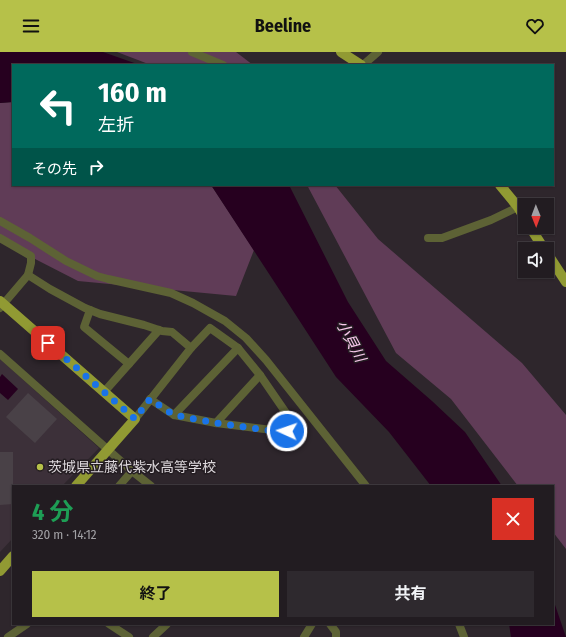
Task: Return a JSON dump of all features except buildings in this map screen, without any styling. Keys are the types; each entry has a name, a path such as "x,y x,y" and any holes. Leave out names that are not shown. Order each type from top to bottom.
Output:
{"main road":[{"path":"341,52 360,64"},
{"path":"501,186 518,207"},
{"path":"554,264 566,282"},
{"path":"1,304 135,419 77,485"},
{"path":"0,571 12,557"}],"street":[{"path":"192,52 221,64"},
{"path":"363,64 378,52"},
{"path":"428,238 442,238 491,220 518,207"},
{"path":"0,221 66,261 96,276 171,293 193,303 225,321 246,338 266,360 365,485"},
{"path":"0,238 31,256 28,275 1,304"},
{"path":"28,275 85,308 100,314 159,330 172,332 192,348"},
{"path":"90,310 84,327 129,364"},
{"path":"135,419 150,399 192,348 210,328 238,348 260,375 293,423 287,431 280,432 216,423 174,415 150,399"},
{"path":"104,392 159,330"},
{"path":"174,415 238,348"},
{"path":"0,354 150,485"},
{"path":"216,423 260,375"},
{"path":"120,485 132,471"},
{"path":"8,637 26,625"},
{"path":"111,625 129,637"},
{"path":"153,637 166,625"},
{"path":"304,637 311,625"},
{"path":"331,625 336,632 336,637"},
{"path":"460,625 464,637"}],"shaded area":[{"path":"117,52 236,52 252,64 148,64"},
{"path":"12,102 12,186 212,186 254,250 236,296 78,281 0,241 0,103"},
{"path":"308,186 336,186 378,239 522,363 566,415 566,549 554,533 554,485 517,485 451,399 396,353"},
{"name":"茨城県立藤代紫水高等学校","path":"0,359 99,448 63,485 12,485 12,539 0,552"}],"water":[{"path":"0,52 103,52 137,64 12,64 12,102 0,103"},
{"name":"小貝川","path":"212,186 290,186 348,302 386,361 465,432 501,485 430,485 389,432 336,377"},
{"path":"2,374 18,389 8,400 0,393 0,377"},
{"path":"554,602 566,637 511,637 509,625 554,625"}],"place":[{"name":"茨城県立藤代紫水高等学校","path":"40,467"}],"route":[{"path":"48,343 135,419 150,399 174,415 216,423 280,432 287,431"}]}
